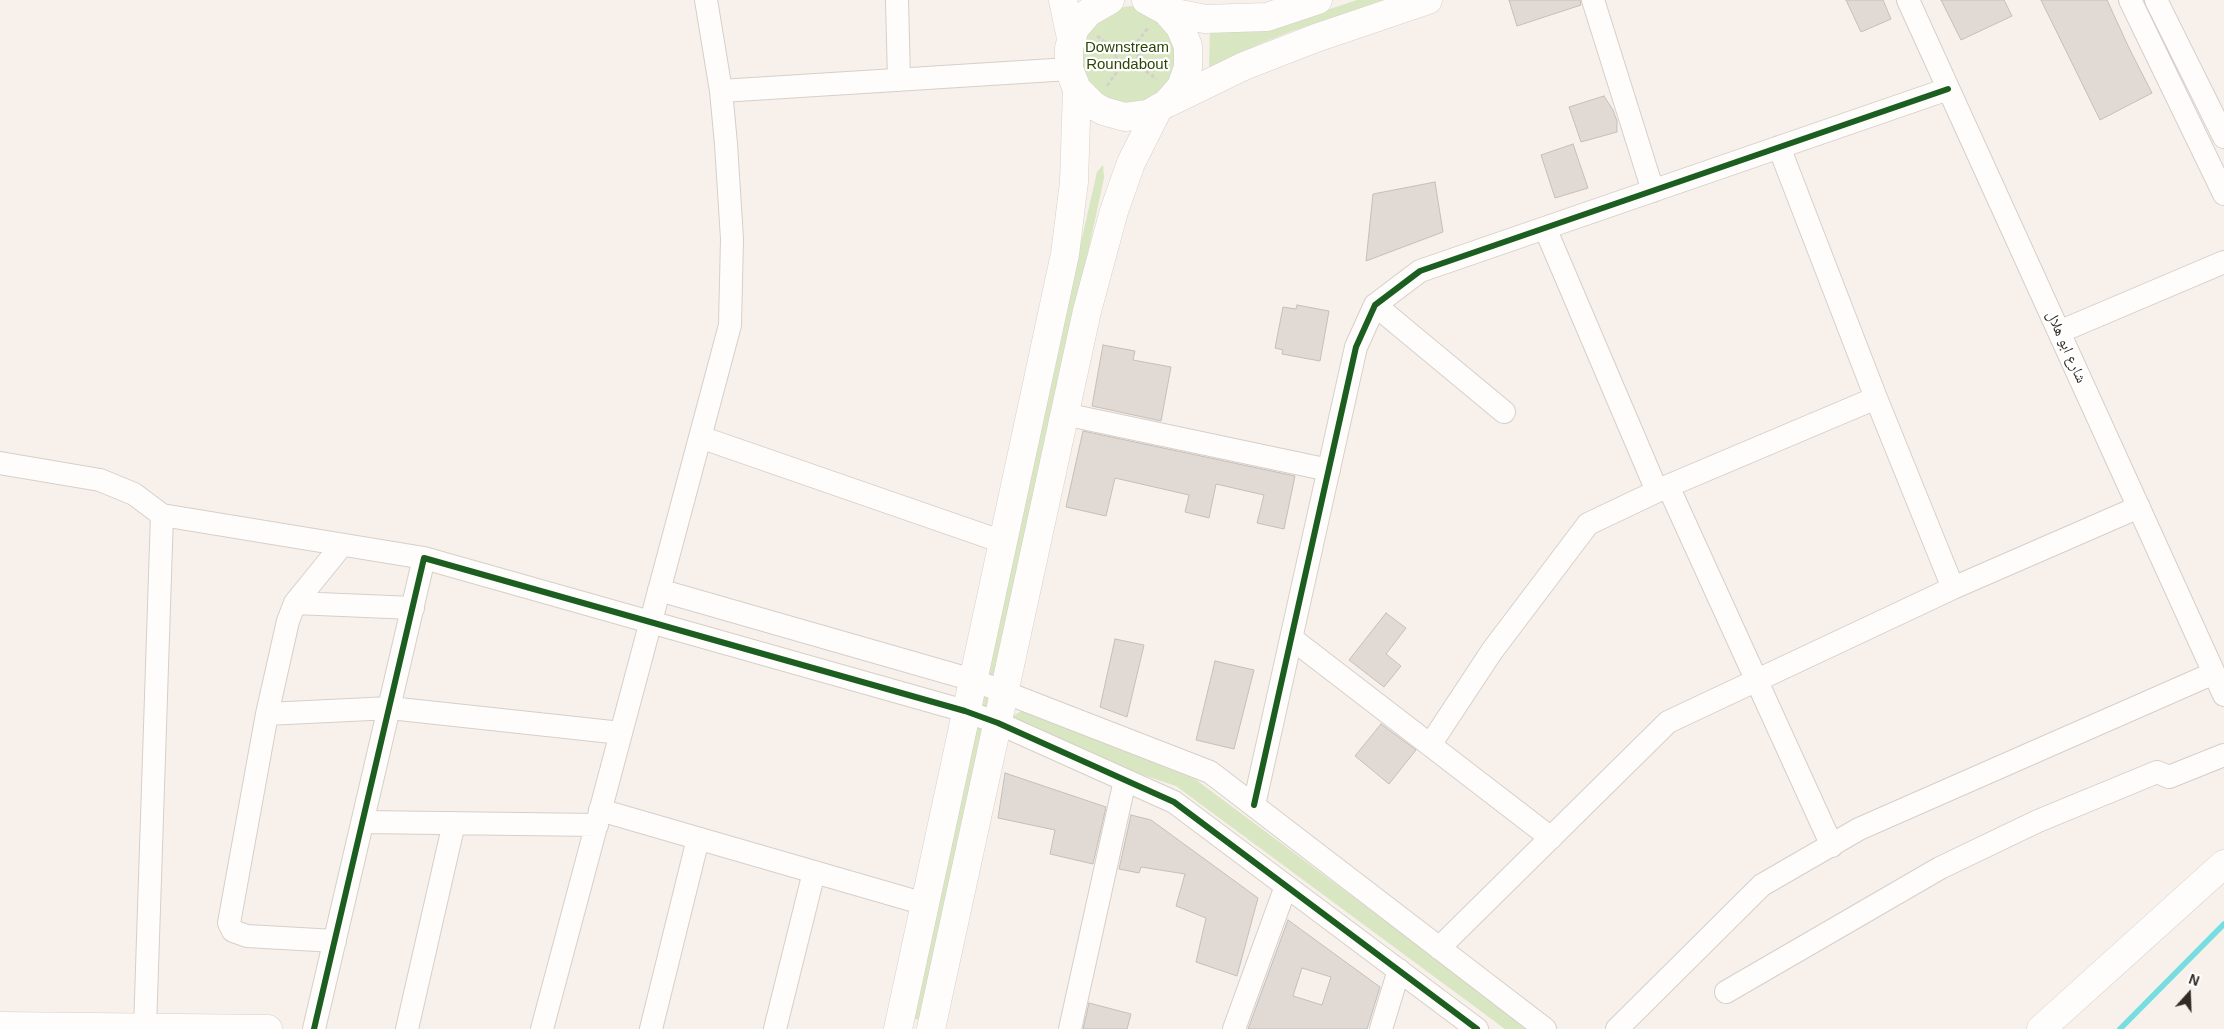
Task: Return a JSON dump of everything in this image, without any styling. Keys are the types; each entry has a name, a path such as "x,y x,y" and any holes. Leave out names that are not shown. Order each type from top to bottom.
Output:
{"main road":[{"path":"1063,0 1083,36"},
{"path":"1083,36 1075,28 1088,12 1110,0"},
{"path":"1154,12 1205,19 1267,16 1318,0"},
{"path":"931,1029 1087,311 1114,211 1131,163 1162,98 1316,38 1428,0"},
{"path":"1073,79 1093,105 1114,115 1136,117 1180,87 1188,68 1188,57 1182,32 1154,12"},
{"path":"898,1029 1065,254 1074,182 1073,79 1069,48 1083,36"},
{"path":"2041,1029 2224,864"},
{"path":"0,1026 268,1029"}],"street":[{"path":"542,1029 730,325 732,239 721,91 706,0"},
{"path":"897,0 899,80"},
{"path":"1594,0 1653,191"},
{"name":"شارع ابو هلال","path":"1908,0 2224,695"},
{"path":"2130,0 2224,194"},
{"path":"2156,0 2224,137"},
{"path":"721,91 899,80 1073,79"},
{"path":"1254,806 1356,347 1375,305 1420,271 1948,89"},
{"path":"1779,147 1876,398 1953,588"},
{"path":"1545,228 1662,489 1757,681 1832,846"},
{"path":"2059,332 2224,262"},
{"path":"1375,305 1504,412"},
{"path":"1430,745 1492,651 1588,524 1662,489 1876,398"},
{"path":"1064,414 1329,470"},
{"path":"700,437 1003,542"},
{"path":"0,463 100,480 134,494 162,515 424,558 965,711 998,723 1174,802 1477,1029"},
{"path":"1439,948 1668,722 1953,588 2138,507"},
{"path":"145,1028 162,515"},
{"path":"335,941 247,936 233,932 229,923 267,714 288,621 295,603 342,545"},
{"path":"314,1029 424,558"},
{"path":"659,590 974,680 1210,772 1545,1029"},
{"path":"295,603 413,608"},
{"path":"1291,638 1551,838"},
{"path":"1618,1029 1762,885 1860,830 2214,673"},
{"path":"267,714 390,708 621,732"},
{"path":"1726,992 1940,868 2038,821 2157,772 2169,777 2224,755"},
{"path":"1070,1029 1125,780"},
{"path":"363,822 454,823 598,818 698,838 924,904"},
{"path":"407,1029 454,823"},
{"path":"651,1029 698,838"},
{"path":"775,1029 814,872"},
{"path":"1234,1029 1286,886"},
{"path":"1381,1029 1399,970"}],"path":[{"path":"1133,47 1154,12"},
{"path":"1083,36 1117,50"},
{"path":"1117,50 1126,45 1133,47 1138,53 1135,64"},
{"path":"1117,50 1116,61 1121,66 1128,67 1135,64"},
{"path":"1135,64 1162,98"},
{"path":"1104,90 1121,66"}],"green space":[{"path":"1357,0 1388,0 1292,31 1257,45 1209,72 1210,25 1297,20"},
{"name":"Downstream Roundabout","path":"1131,6 1146,10 1169,29 1178,59 1166,89 1139,106 1107,103 1083,81 1081,36 1116,8"},
{"path":"1103,165 1104,178 923,1020 914,1019 1072,282 1097,172"},
{"path":"1021,711 1195,779 1530,1029 1505,1029 1176,786 1014,732 1010,728 1013,716"}],"building":[{"path":"1509,0 1580,0 1581,5 1517,26"},
{"path":"1846,0 1883,0 1891,19 1861,32"},
{"path":"1941,0 2004,0 2012,16 1961,40"},
{"path":"2041,0 2107,0 2152,93 2100,120"},
{"path":"1604,96 1613,110 1617,121 1617,132 1581,142 1569,107"},
{"path":"1573,144 1588,188 1555,198 1541,155"},
{"path":"1435,182 1443,232 1366,261 1373,194"},
{"path":"1297,305 1329,311 1320,361 1282,354 1283,350 1275,348 1283,307 1296,309"},
{"path":"1103,345 1135,351 1133,360 1171,367 1161,421 1092,406"},
{"path":"1083,431 1295,476 1284,529 1257,523 1264,495 1216,484 1209,518 1185,512 1189,495 1115,478 1106,516 1066,507"},
{"path":"1386,613 1406,628 1386,654 1401,666 1384,687 1349,660"},
{"path":"1115,639 1144,645 1127,717 1100,707"},
{"path":"1215,661 1254,670 1234,749 1196,740"},
{"path":"1381,724 1416,750 1389,784 1355,756"},
{"path":"1005,773 1106,807 1093,864 1050,854 1055,830 998,818"},
{"path":"1131,815 1151,820 1258,898 1237,976 1196,962 1206,918 1176,906 1185,874 1141,867 1139,873 1119,869"},
{"path":"1288,920 1380,987 1367,1029 1248,1029","holes":["1302,968 1331,977 1322,1005 1293,996"]},
{"path":"1089,1003 1131,1014 1127,1029 1083,1029"}],"waterway":[{"path":"2120,1029 2224,924"}],"cycle path":[{"path":"1254,805 1356,347 1375,305 1420,271 1948,89"},
{"path":"314,1029 424,558 965,711 998,723 1174,802 1477,1029"}]}
